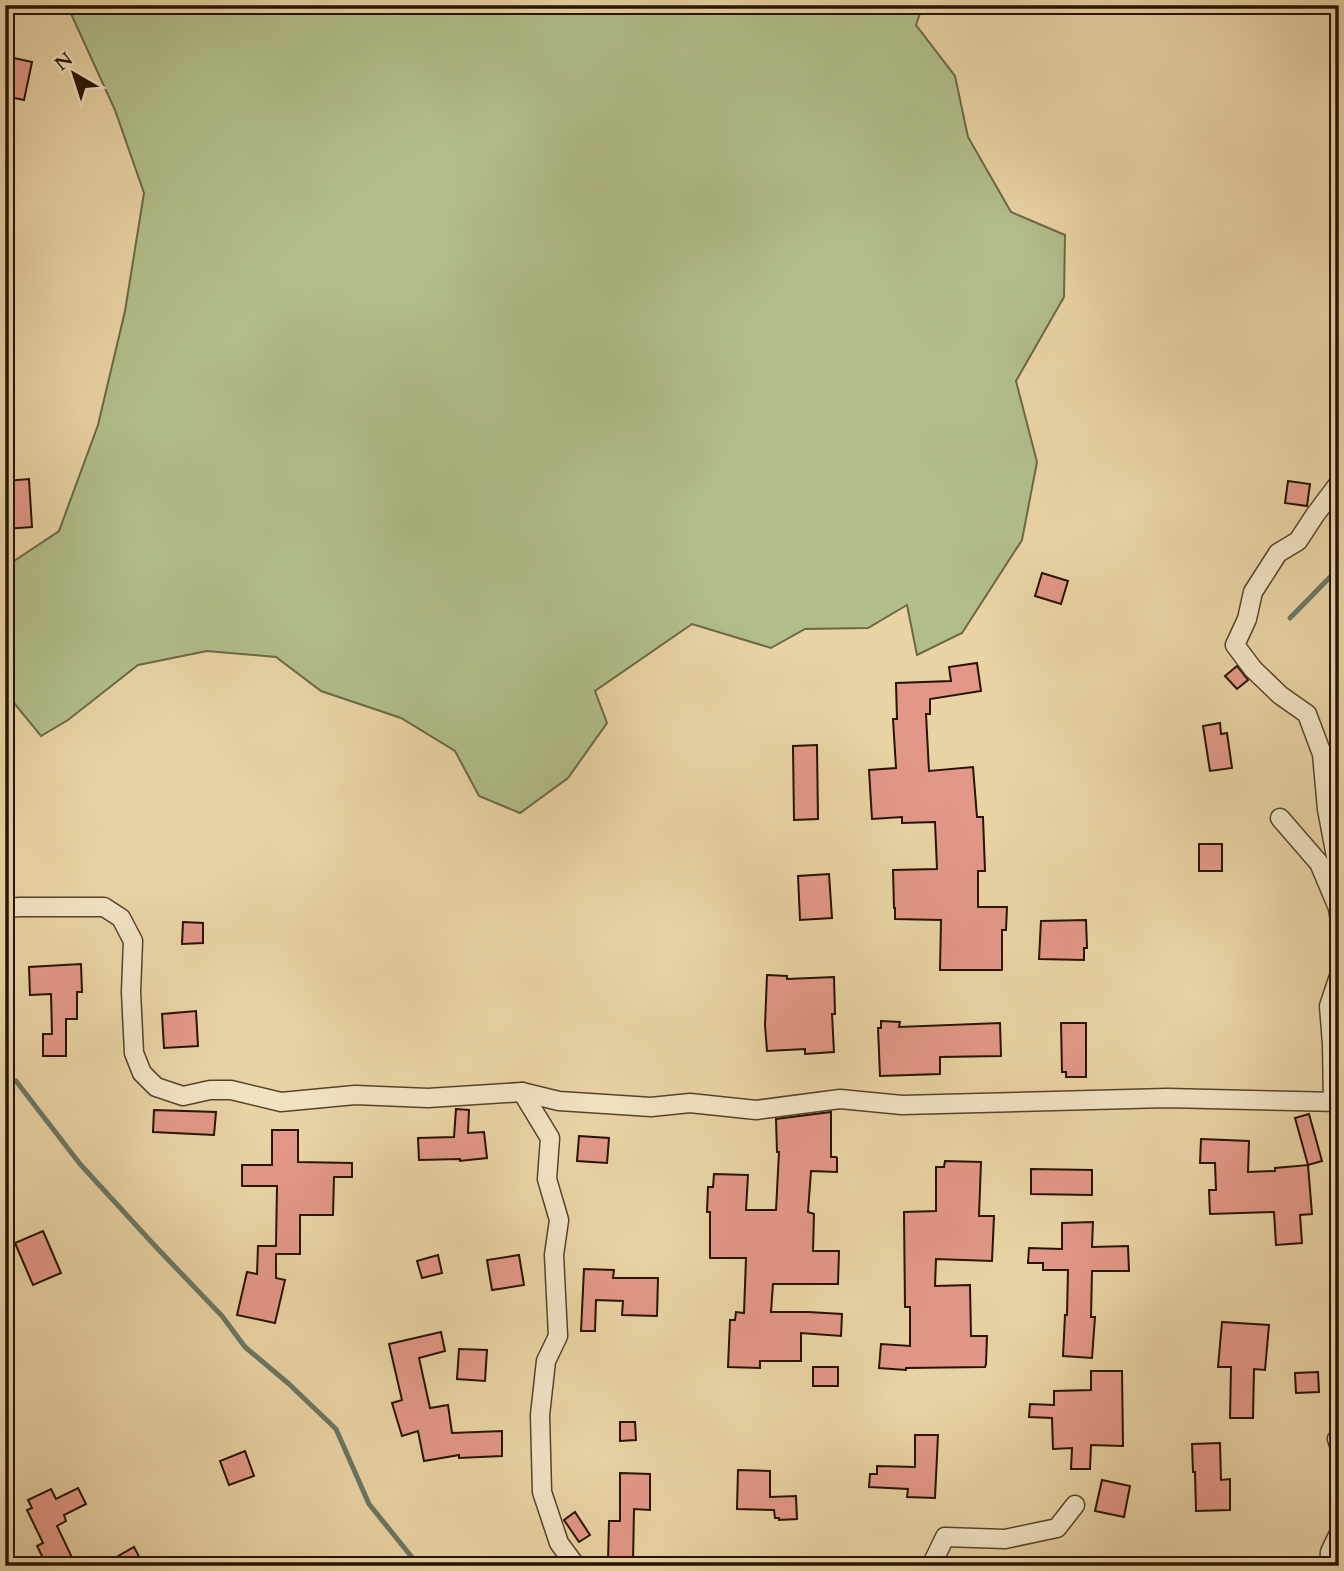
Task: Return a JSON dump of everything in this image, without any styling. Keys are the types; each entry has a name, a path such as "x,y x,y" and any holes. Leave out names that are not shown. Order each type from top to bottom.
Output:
{"street":[{"path":"1331,891 1337,862 1321,754 1307,714 1280,695 1253,669 1235,645 1247,619 1253,592 1278,553 1298,541 1339,483"},
{"path":"1326,799 1339,783"},
{"path":"1280,818 1320,863 1339,915"},
{"path":"5,908 104,907 121,918 132,941 134,1053 142,1073 156,1087 183,1096 210,1090 231,1090 281,1102 355,1095 428,1098 522,1092 559,1101 651,1107 690,1103 756,1110 839,1099 902,1105 1167,1098 1336,1102 1329,1006 1339,976"},
{"path":"522,1092 550,1138 547,1180 559,1220 554,1255 558,1336 546,1361 540,1415 542,1492 559,1544 576,1566"},
{"path":"1339,1437 1339,1445"},
{"path":"931,1566 945,1537 1005,1539 1057,1528 1075,1505"},
{"path":"1329,1566 1329,1552 1339,1534"}],"green space":[{"path":"67,5 923,5 916,25 955,76 968,137 1011,212 1065,235 1064,297 1016,381 1037,462 1022,540 962,633 917,655 907,605 868,628 805,629 771,648 692,624 595,691 607,723 568,778 520,813 479,796 455,751 401,718 321,691 276,657 207,651 138,665 68,720 41,736 5,692 5,567 59,531 98,425 125,311 144,193 115,110"}],"building":[{"path":"5,56 32,62 24,100 5,96"},
{"path":"29,479 32,527 5,529 5,481"},
{"path":"1288,481 1310,484 1307,506 1285,503"},
{"path":"1042,573 1068,581 1061,604 1035,596"},
{"path":"977,663 981,691 930,699 930,714 926,714 929,771 973,767 977,817 983,817 985,871 978,871 978,907 1007,907 1006,930 1002,930 1002,970 940,970 941,920 895,919 894,908 893,870 937,869 935,822 902,823 902,817 872,819 869,770 896,768 893,719 897,719 896,683 951,681 949,667"},
{"path":"1237,666 1248,680 1237,689 1225,676"},
{"path":"1220,723 1221,734 1227,733 1232,768 1210,771 1203,726"},
{"path":"817,745 818,819 794,820 793,746"},
{"path":"1199,844 1222,844 1222,871 1199,871"},
{"path":"829,874 832,918 800,920 798,876"},
{"path":"1086,920 1087,948 1084,948 1084,960 1039,959 1041,921"},
{"path":"183,922 203,923 203,943 182,944"},
{"path":"81,964 82,992 77,992 77,1019 66,1019 66,1056 43,1056 43,1034 52,1034 51,994 30,995 29,967"},
{"path":"767,975 787,976 787,979 834,977 834,1052 805,1054 805,1049 767,1051"},
{"path":"196,1011 198,1046 164,1048 162,1014"},
{"path":"881,1021 900,1022 899,1027 1000,1023 1001,1056 940,1057 940,1074 880,1076 878,1028 881,1028"},
{"path":"1061,1023 1086,1023 1086,1077 1066,1077 1066,1072 1062,1072"},
{"path":"456,1109 469,1110 468,1133 484,1132 487,1158 460,1161 419,1160 418,1138 454,1137"},
{"path":"154,1110 216,1112 214,1135 153,1132"},
{"path":"831,1112 831,1157 837,1158 837,1172 811,1171 808,1212 814,1214 813,1251 839,1251 838,1284 773,1284 771,1312 842,1314 841,1336 801,1333 801,1361 760,1361 760,1368 728,1367 730,1320 735,1320 736,1312 744,1313 746,1258 710,1258 708,1187 713,1187 714,1174 748,1175 746,1210 776,1210 779,1152 776,1119"},
{"path":"1309,1114 1322,1161 1308,1165 1295,1118"},
{"path":"272,1130 298,1130 298,1162 352,1163 352,1177 334,1177 333,1215 300,1215 300,1254 276,1254 276,1278 285,1280 275,1323 237,1315 247,1272 257,1274 258,1246 276,1246 277,1186 242,1186 242,1165 272,1165"},
{"path":"579,1136 609,1138 607,1163 577,1161"},
{"path":"1201,1139 1249,1141 1248,1172 1275,1171 1275,1168 1308,1165 1312,1214 1300,1215 1302,1243 1276,1245 1274,1212 1210,1214 1209,1190 1216,1190 1215,1163 1200,1163"},
{"path":"945,1161 981,1162 979,1216 994,1216 992,1261 936,1259 935,1286 970,1285 971,1336 987,1336 986,1364 985,1367 906,1370 879,1368 881,1344 910,1346 910,1307 905,1307 904,1212 936,1211 936,1167 944,1167"},
{"path":"1031,1169 1092,1170 1092,1195 1031,1194"},
{"path":"1093,1222 1092,1247 1128,1246 1129,1271 1092,1271 1091,1317 1095,1317 1092,1358 1063,1356 1068,1270 1043,1270 1043,1263 1028,1263 1029,1248 1062,1249 1062,1223"},
{"path":"43,1231 61,1273 33,1285 15,1243"},
{"path":"438,1255 442,1273 422,1278 417,1261"},
{"path":"519,1255 524,1285 492,1290 487,1260"},
{"path":"584,1269 614,1270 613,1278 658,1278 657,1316 622,1315 623,1301 596,1300 595,1331 581,1331"},
{"path":"1222,1322 1269,1325 1265,1370 1254,1369 1253,1418 1230,1418 1231,1367 1218,1367"},
{"path":"441,1332 445,1351 419,1358 430,1408 448,1405 452,1433 502,1431 502,1456 459,1458 459,1455 424,1461 418,1431 402,1436 392,1403 402,1400 389,1344"},
{"path":"459,1349 487,1350 485,1381 457,1379"},
{"path":"813,1367 838,1367 838,1386 813,1386"},
{"path":"1091,1371 1122,1371 1123,1446 1091,1445 1090,1469 1071,1469 1072,1448 1053,1449 1052,1418 1029,1417 1030,1404 1054,1405 1054,1391 1091,1390"},
{"path":"1318,1372 1319,1392 1296,1393 1295,1373"},
{"path":"620,1422 635,1422 636,1440 620,1441"},
{"path":"915,1435 938,1435 935,1498 907,1497 908,1489 869,1487 870,1474 877,1474 877,1466 915,1467"},
{"path":"1220,1443 1221,1480 1230,1479 1230,1510 1196,1511 1192,1444"},
{"path":"245,1451 254,1476 229,1485 220,1461"},
{"path":"738,1470 770,1471 770,1497 796,1496 797,1519 779,1520 775,1518 774,1510 737,1509"},
{"path":"620,1473 650,1474 650,1510 634,1509 633,1562 608,1561 609,1521 620,1521"},
{"path":"1102,1480 1130,1486 1124,1517 1095,1511"},
{"path":"78,1488 86,1504 64,1515 66,1521 57,1526 76,1566 47,1566 37,1546 43,1543 27,1510 32,1508 28,1500 51,1489 56,1499"},
{"path":"575,1512 590,1535 579,1542 564,1520"},
{"path":"134,1547 144,1566 101,1566"}],"waterway":[{"path":"1290,618 1339,568"},
{"path":"16,1081 80,1164 222,1316 245,1347 336,1429 369,1504 419,1566"}]}
